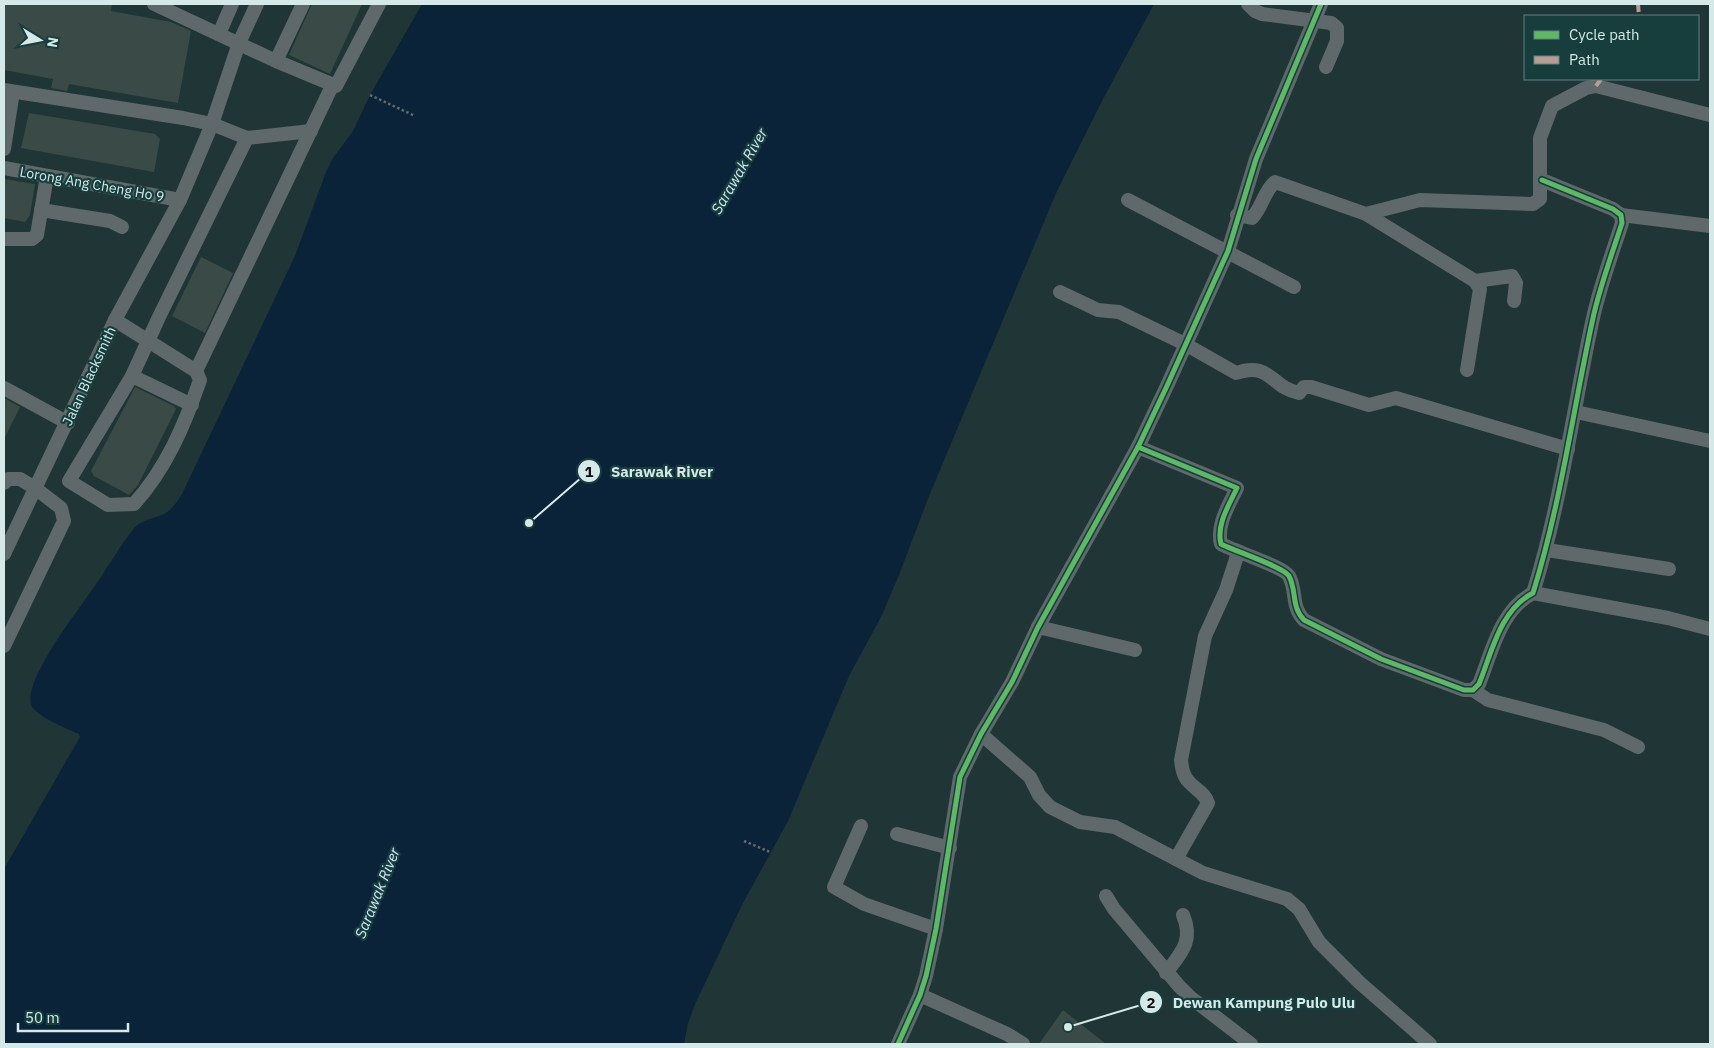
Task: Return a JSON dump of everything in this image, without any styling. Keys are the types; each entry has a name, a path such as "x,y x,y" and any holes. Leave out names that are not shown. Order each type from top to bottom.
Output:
{"street":[{"path":"154,4 332,86"},
{"path":"219,34 232,4"},
{"name":"Jalan Blacksmith","path":"4,554 68,423 115,320 180,200 212,124 239,43 257,4"},
{"path":"276,61 303,4"},
{"path":"196,370 332,86 339,83 379,4"},
{"path":"1248,4 1255,11 1262,14 1331,23 1337,28 1337,41 1326,67"},
{"path":"898,1044 920,995 936,929 960,776 981,734 1012,682 1038,627 1138,447 1228,251 1256,158 1321,4"},
{"path":"1366,214 1420,200 1533,204 1540,199 1542,180 1540,138 1552,106 1586,88 1606,87 1710,115"},
{"path":"4,149 9,91 212,124 247,138 311,131"},
{"path":"115,320 148,342 196,370 200,380 185,424 146,491 134,504 108,505 69,482 132,376 148,342 163,308 247,138"},
{"name":"Lorong Ang Cheng Ho 9","path":"4,168 180,200"},
{"path":"4,240 32,239 37,235 47,176"},
{"path":"1542,180 1613,209 1620,215 1710,226"},
{"path":"1237,216 1252,218 1263,204 1271,186 1275,182 1366,214 1475,281 1480,289 1468,370"},
{"path":"1128,200 1294,287"},
{"path":"41,210 110,221 122,227"},
{"path":"1533,594 1547,550 1594,316 1622,223 1620,215"},
{"path":"1475,281 1512,276 1516,283 1514,301"},
{"path":"1060,292 1098,310 1119,312 1185,344 1236,372 1250,368 1262,370 1291,391 1299,393 1304,387 1311,387 1369,406 1396,398 1568,449"},
{"path":"132,376 192,405"},
{"path":"4,388 68,423"},
{"path":"1576,412 1710,441"},
{"path":"1138,447 1237,488 1221,525 1219,536 1221,544 1283,569 1289,576 1296,613 1304,620 1381,658 1464,690 1473,690 1488,700 1604,730 1638,747"},
{"path":"4,471 35,488 61,508 64,520 4,646"},
{"path":"4,483 8,479 20,479"},
{"path":"1547,550 1669,569"},
{"path":"1176,859 1208,803 1206,796 1188,782 1180,760 1205,636 1226,590 1238,552"},
{"path":"1473,690 1479,684 1508,614 1521,600 1533,594 1668,618 1710,629"},
{"path":"1038,627 1135,650"},
{"path":"981,734 1030,777 1039,795 1050,806 1080,822 1115,827 1203,873 1287,899 1299,909 1319,942 1353,976 1430,1044"},
{"path":"861,826 834,887 864,904 936,929"},
{"path":"897,834 950,848"},
{"path":"1106,896 1114,909 1166,973 1190,997 1251,1044"},
{"path":"1166,973 1181,954 1189,936 1183,915"},
{"path":"920,995 1007,1034 1023,1044"}],"path":[{"path":"370,94 415,116"},
{"path":"744,841 770,852"}],"water":[{"name":"Sarawak River","path":"422,4 1154,4 1057,191 929,496 881,617 849,676 788,821 743,903 696,1002 688,1023 684,1044 4,1044 4,869 80,737 79,734 52,722 33,709 31,693 36,678 65,629 135,527 166,513 182,494 295,256 326,172 333,158 353,131 370,95"}],"building":[{"path":"4,4 112,4 111,11 171,22 191,31 178,103 69,84 67,91 51,88 53,79 4,70"},
{"path":"312,4 362,4 330,74 289,55"},
{"path":"29,113 155,134 160,139 154,172 21,148"},
{"path":"4,179 35,184 30,215 25,222 4,218"},
{"path":"201,257 233,273 205,333 172,316"},
{"path":"135,387 174,406 176,409 138,485 129,495 94,476 91,471"},
{"path":"4,398 20,407 4,439"},
{"path":"1063,1010 1106,1044 1039,1044"}],"marked path":[{"path":"1638,4 1639,15"},
{"path":"1596,86 1600,80"}],"cycle path":[{"path":"898,1044 920,995 926,976 936,929 960,777 981,734 1012,682 1038,627 1138,447 1166,388 1228,251 1256,159 1321,4"},
{"path":"1138,447 1237,488 1222,522 1220,530 1221,544 1285,572 1289,576 1293,587 1297,610 1304,620 1381,659 1464,690 1473,690 1479,684 1498,633 1505,621 1512,610 1533,593 1559,491 1596,306 1622,223 1621,215 1613,209 1542,180"}],"place":[{"name":"Sarawak River","path":"529,523"},
{"name":"Dewan Kampung Pulo Ulu","path":"1068,1027"}]}
